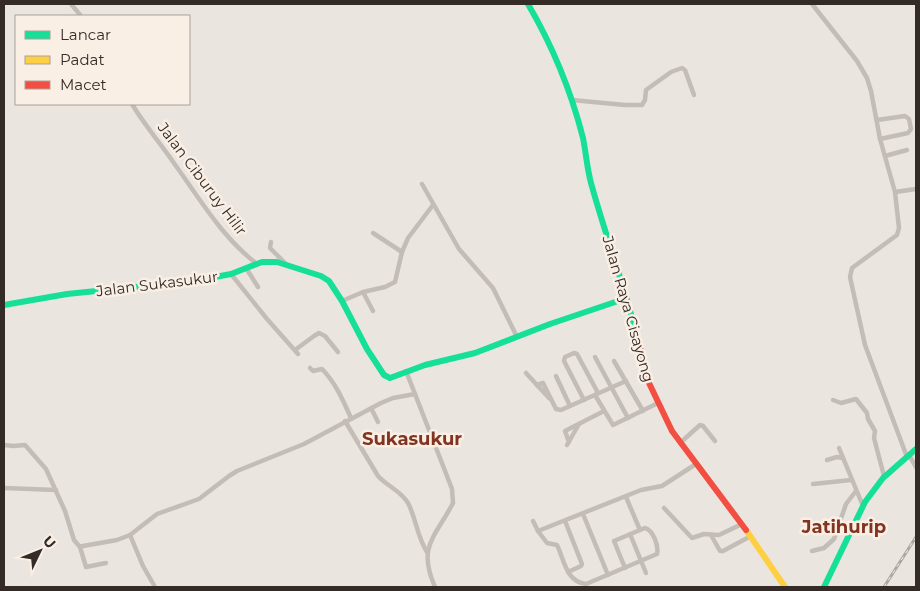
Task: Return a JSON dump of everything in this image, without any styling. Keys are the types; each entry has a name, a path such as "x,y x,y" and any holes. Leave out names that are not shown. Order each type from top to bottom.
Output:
{"main road":[{"name":"Jalan Raya Cisayong","path":"528,4 541,26 572,100 583,139 591,182 649,383 680,443 742,524 785,587"},
{"name":"Jalan Sukasukur","path":"4,304 67,294 194,281 231,274 257,264 277,262 326,279 342,301 357,332 384,375 392,378 406,371 475,353 626,298"},
{"path":"824,587 863,507 877,485 894,467 916,449"}],"street":[{"path":"71,4 80,15"},
{"path":"812,4 862,69 872,91 880,139 895,192 899,228 897,236 852,268 850,277 865,345 905,458 916,467"},
{"path":"572,100 625,105 642,104 645,100 644,93 649,88 671,72 682,68 685,70 694,94"},
{"name":"Jalan Ciburuy Hilir","path":"133,105 222,230 243,253 257,264"},
{"path":"877,120 905,116 909,119 911,129 908,133 880,139"},
{"path":"885,156 907,150"},
{"path":"422,184 459,249 493,288 517,337"},
{"path":"895,192 916,189"},
{"path":"342,301 362,292 385,287 395,282 402,252 411,232 433,205"},
{"path":"373,233 402,252"},
{"path":"271,242 270,248 287,265"},
{"path":"246,268 258,287"},
{"path":"231,274 296,352 314,336 319,334 325,336 338,352"},
{"path":"362,292 373,311"},
{"path":"584,400 564,361 565,356 574,353 577,354 604,411 613,425 658,403"},
{"path":"595,357 628,418"},
{"path":"614,361 643,411"},
{"path":"310,368 312,371 322,368 340,393 351,418"},
{"path":"406,371 447,476 453,498 453,503 434,535 427,552"},
{"path":"526,373 537,385 543,383 559,410 626,381"},
{"path":"556,376 570,406"},
{"path":"80,546 112,541 130,535 157,514 199,499 229,476 304,444 345,421 393,398 415,394"},
{"path":"833,400 841,403 856,399 867,413 868,419 875,431 874,438 884,477"},
{"path":"371,408 378,422"},
{"path":"580,423 568,443 565,431 580,423 604,411"},
{"path":"345,421 378,476 408,503 427,552 427,567 435,587"},
{"path":"680,443 700,425 703,426 715,441"},
{"path":"4,445 22,444 44,465 65,511 74,540 80,546 86,567 106,563"},
{"path":"839,448 863,507"},
{"path":"827,460 837,457 843,458"},
{"path":"538,531 641,490 662,486 696,464"},
{"path":"813,484 851,480"},
{"path":"4,488 56,490"},
{"path":"812,551 824,548 834,539 846,504 856,490"},
{"path":"626,496 640,530"},
{"path":"664,508 694,538 704,534 723,534 742,524"},
{"path":"583,514 608,575"},
{"path":"533,521 546,543 557,545 568,572 582,584 586,584 653,557 658,551 648,528 614,541 625,568"},
{"path":"565,521 582,564 568,572"},
{"path":"630,534 646,573"},
{"path":"130,535 143,566 155,587"},
{"path":"711,535 718,548 723,551 750,536"}],"railway":[{"path":"884,587 916,537"}],"traffic: fast":[{"path":"528,4 553,52 573,103 583,138 591,183 637,336"},
{"path":"4,305 67,294 194,281 231,274 262,262 277,262 321,276 329,281 342,301 367,349 384,375 390,378 425,365 475,353 550,324 627,298"},
{"path":"824,587 865,502 883,478 916,449"}],"traffic: slow":[{"path":"746,530 785,587"}],"traffic: jam":[{"path":"637,336 649,383 672,431 746,530"}],"district":[{"name":"Sukasukur","path":"412,439"},
{"name":"Jatihurip","path":"844,527"}]}
